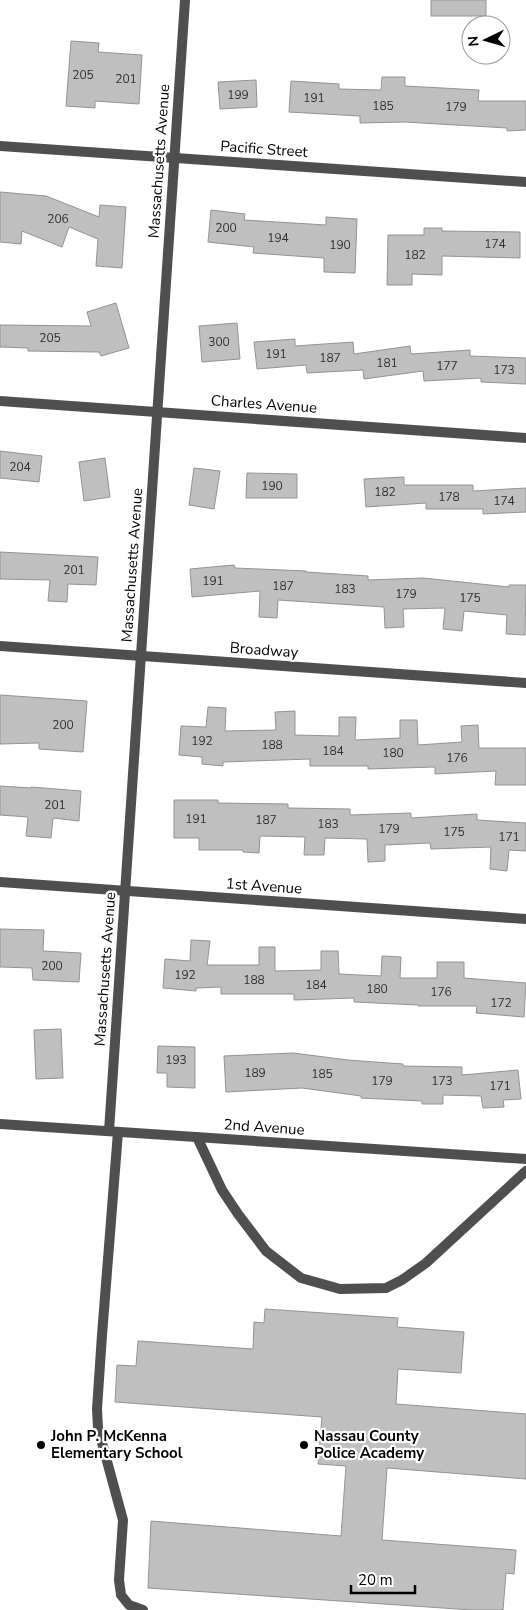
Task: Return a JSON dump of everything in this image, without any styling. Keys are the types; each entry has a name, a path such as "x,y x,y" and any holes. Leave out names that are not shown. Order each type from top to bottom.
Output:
{"street":[{"name":"Massachusetts Avenue","path":"142,1610 129,1605 121,1595 119,1580 123,1520 98,1428 97,1409 114,1132 125,891 185,0"},
{"name":"Pacific Street","path":"0,146 526,182"},
{"name":"Charles Avenue","path":"0,401 526,438"},
{"name":"Broadway","path":"0,646 526,683"},
{"name":"1st Avenue","path":"0,882 526,919"},
{"name":"2nd Avenue","path":"0,1124 526,1160"},
{"path":"197,1137 222,1190 266,1251 301,1278 340,1289 386,1288 402,1280 426,1262 526,1171"}],"building":[{"path":"431,0 486,0 486,15 431,16"},
{"path":"71,41 99,43 98,52 142,55 139,104 95,101 95,108 66,106"},
{"path":"382,77 405,77 405,86 479,90 478,101 526,101 526,130 507,131 507,128 405,122 360,123 360,116 289,112 291,81 339,84 339,89 381,90"},
{"path":"256,80 257,107 220,109 218,82"},
{"path":"0,192 46,196 99,217 100,205 126,207 122,268 96,266 98,239 69,227 62,247 22,231 21,244 0,242"},
{"path":"211,210 245,214 244,220 326,225 326,217 357,219 355,273 324,272 324,258 253,253 254,247 208,242"},
{"path":"424,228 442,228 442,231 520,232 520,258 442,256 442,275 412,274 412,285 387,285 388,235 424,235"},
{"path":"116,303 129,348 101,356 99,352 28,351 28,348 0,347 0,325 91,326 87,312"},
{"path":"237,323 240,359 202,362 199,326"},
{"path":"295,339 295,346 353,342 354,354 410,346 411,354 470,350 470,356 526,358 526,384 481,382 481,378 424,381 423,371 364,379 363,370 307,373 306,365 257,369 254,342"},
{"path":"0,451 42,456 39,482 0,478"},
{"path":"105,458 110,497 84,501 79,462"},
{"path":"194,468 220,471 214,509 189,505"},
{"path":"247,473 297,474 297,498 246,498"},
{"path":"404,477 404,485 473,485 473,491 526,488 526,512 483,514 483,509 426,509 426,503 366,507 364,479"},
{"path":"0,552 98,557 96,585 68,584 67,602 48,601 50,580 0,579"},
{"path":"234,565 235,568 368,576 368,580 423,578 509,587 509,585 526,585 525,635 506,634 507,615 464,611 462,631 443,629 445,608 403,609 404,627 385,628 384,607 278,600 277,618 259,617 260,591 192,597 190,569"},
{"path":"0,695 87,701 83,752 39,749 39,743 0,744"},
{"path":"208,707 226,708 225,731 276,730 275,712 295,711 295,735 339,736 339,717 356,717 355,740 400,738 400,720 417,720 418,745 462,742 461,726 478,725 479,748 526,748 526,785 495,785 496,771 435,774 435,767 368,769 368,766 310,766 310,759 223,762 223,766 202,764 202,757 179,755 181,726 206,727"},
{"path":"0,786 81,791 79,821 53,818 51,838 26,836 28,817 0,815"},
{"path":"174,800 218,800 218,803 288,804 288,808 350,809 350,815 411,813 411,818 477,814 477,820 526,823 526,851 509,850 507,871 490,869 491,847 431,849 430,843 385,845 385,861 368,862 367,839 325,838 324,855 304,855 305,837 260,836 259,853 243,852 243,850 199,850 199,838 174,838"},
{"path":"0,929 44,930 43,951 81,953 79,982 33,980 32,968 0,967"},
{"path":"191,940 210,941 207,965 259,965 259,947 275,947 275,971 321,970 321,951 338,951 339,974 381,976 382,956 401,957 400,978 437,978 437,962 464,962 464,978 526,983 524,1017 476,1013 477,1006 418,1006 354,1002 354,998 294,1000 294,994 221,994 221,987 196,988 196,991 163,988 165,959 190,961"},
{"path":"61,1029 63,1078 36,1079 34,1030"},
{"path":"158,1046 195,1047 195,1088 167,1087 167,1073 157,1073"},
{"path":"293,1053 403,1064 403,1066 462,1067 462,1075 518,1070 521,1099 503,1100 504,1107 483,1108 481,1096 443,1095 443,1104 422,1104 422,1101 361,1098 361,1096 302,1088 226,1092 224,1056"},
{"name":"Nassau County Police Academy","path":"265,1309 398,1318 397,1327 464,1332 461,1373 398,1369 396,1404 526,1414 526,1479 387,1468 382,1540 516,1550 514,1574 506,1573 503,1610 472,1610 148,1588 151,1521 341,1536 346,1466 318,1464 322,1417 115,1402 117,1365 136,1366 138,1341 253,1349 254,1322 264,1323"}],"place":[{"name":"John P. McKenna Elementary School","path":"41,1445"},
{"name":"Nassau County Police Academy","path":"304,1445"}]}
